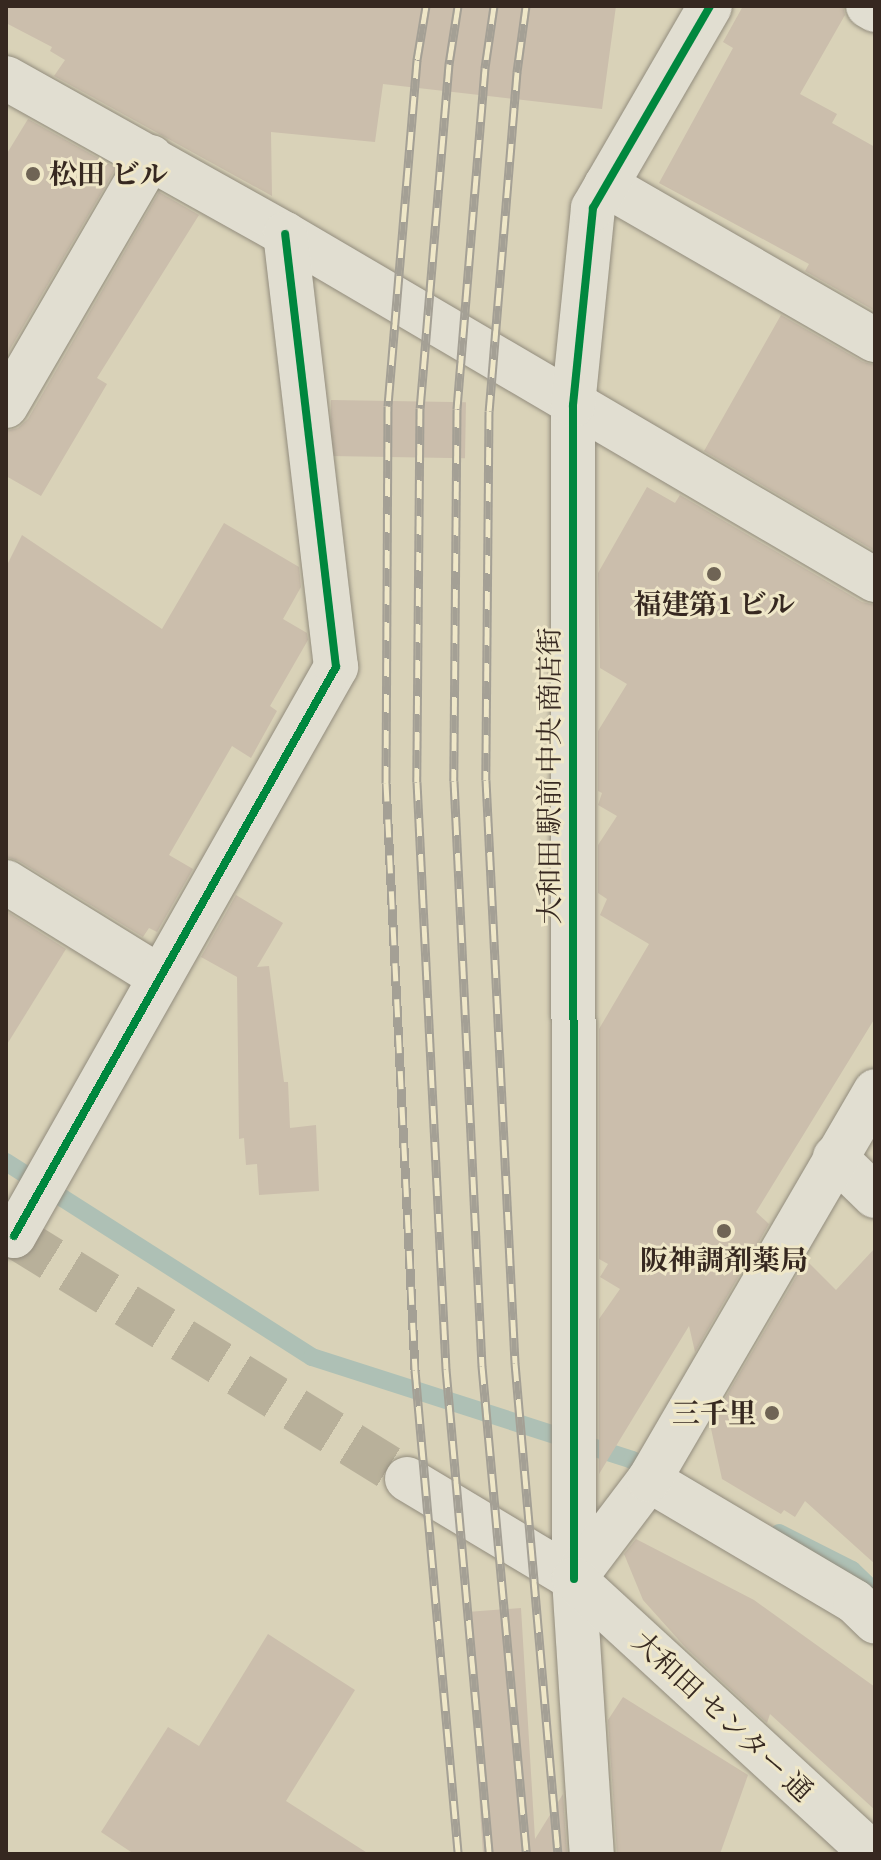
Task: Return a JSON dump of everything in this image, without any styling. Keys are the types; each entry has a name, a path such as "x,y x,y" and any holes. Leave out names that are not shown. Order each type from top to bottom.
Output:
{"street":[{"name":"大和田 駅前 中央 商店街","path":"592,1854 574,1579 573,405 593,208 710,6"},
{"path":"868,6 875,10"},
{"path":"6,78 285,234 875,580"},
{"path":"6,406 151,157"},
{"path":"606,185 875,340"},
{"path":"6,1231 14,1236 336,667 285,234"},
{"path":"6,882 160,977"},
{"path":"574,1579 649,1480 875,1091"},
{"path":"835,1157 875,1196"},
{"name":"大和田 センター 通","path":"407,1479 574,1579 873,1854"},
{"path":"649,1480 855,1602 875,1621"}],"building":[{"path":"6,6 616,6 602,109 383,84 375,142 271,132 272,196 54,76 65,60 50,51 52,47 6,23"},
{"path":"743,6 843,6 845,15 800,94 837,114 832,123 875,147 875,311 805,271 809,264 659,183 733,48 723,42"},
{"path":"28,119 116,168 6,356 6,155"},
{"path":"159,192 199,215 97,378 107,384 41,496 6,476 6,431 18,428 28,419"},
{"path":"781,315 863,362 875,365 875,551 704,451"},
{"path":"331,400 466,402 465,458 330,456"},
{"path":"647,487 675,503 680,495 862,602 875,605 875,1018 756,1212 769,1224 695,1352 689,1326 599,1474 599,1319 620,1289 600,1277 608,1264 599,1259 599,1029 649,944 600,915 607,899 598,893 598,845 617,816 598,805 602,793 598,791 598,731 627,684 600,668 598,573"},
{"path":"224,523 299,567 301,587 283,619 307,633 308,640 270,706 277,711 251,758 232,746 169,855 193,869 157,932 149,928 143,937 19,861 6,857 6,567 22,535 162,629"},
{"path":"236,895 283,923 257,967 269,966 284,1082 288,1082 290,1128 316,1125 319,1191 259,1195 257,1164 246,1165 244,1138 239,1139 237,977 201,957"},
{"path":"6,911 66,949 6,1046"},
{"path":"875,1248 875,1564 805,1501 795,1517 784,1510 781,1514 722,1479 710,1424 806,1260 836,1290"},
{"path":"636,1539 754,1600 875,1687 875,1810 770,1714 767,1723 686,1648 643,1600 624,1554"},
{"path":"521,1608 535,1839 563,1794 567,1854 483,1854 467,1612"},
{"path":"268,1634 355,1690 286,1801 369,1854 134,1854 101,1832 168,1727 199,1746"},
{"path":"623,1697 748,1775 720,1854 617,1854 608,1720"}],"waterway":[{"path":"6,1162 312,1357 632,1460 655,1472"},
{"path":"779,1533 852,1570 875,1592"}],"tunnel":[{"path":"14,1236 407,1479"}],"railway":[{"path":"426,6 417,60 388,406 386,783 415,1370 458,1854"},
{"path":"458,6 449,64 420,408 417,782 446,1369 489,1854"},
{"path":"494,6 485,68 457,409 454,781 482,1366 526,1854"},
{"path":"526,6 517,72 489,411 486,780 515,1363 558,1854"}],"cycle path":[{"path":"574,1579 573,405 593,208 710,6"},
{"path":"14,1236 336,667 285,234"}],"place":[{"name":"松田 ビル","path":"33,174"},
{"name":"福建第1 ビル","path":"714,574"},
{"name":"阪神調剤薬局","path":"724,1231"},
{"name":"三千里","path":"772,1413"}]}
